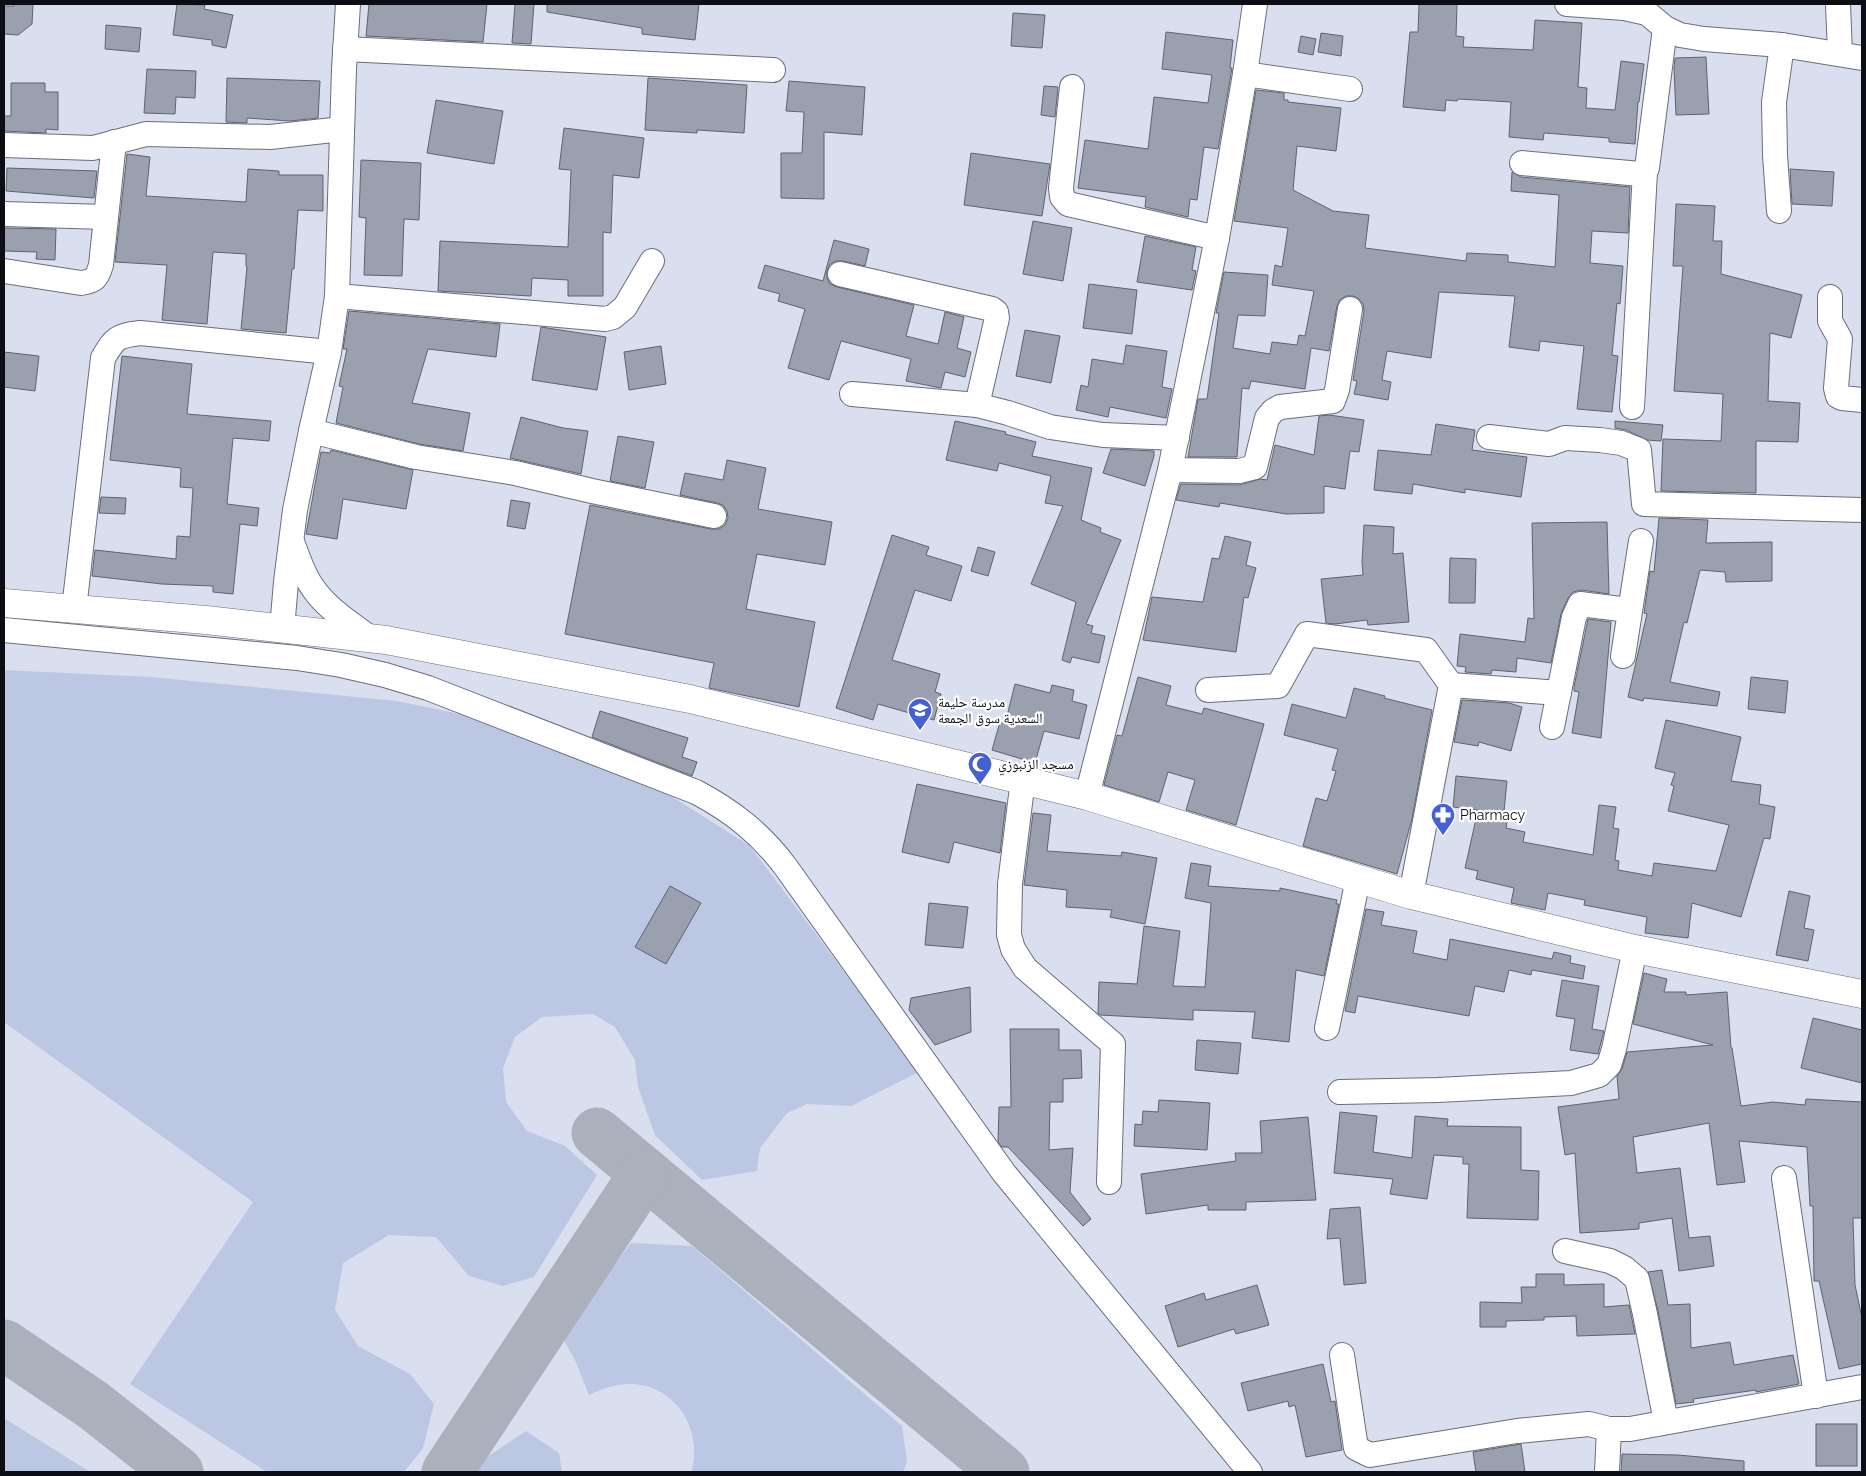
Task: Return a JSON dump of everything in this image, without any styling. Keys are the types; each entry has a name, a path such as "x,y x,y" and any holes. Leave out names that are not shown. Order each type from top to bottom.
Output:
{"main road":[{"path":"4,602 206,620 386,640 690,699 1087,796 1411,895 1635,949 1862,994"}],"street":[{"path":"282,629 291,538 311,431 330,352 337,296 348,4"},
{"path":"1087,796 1177,438 1217,238 1255,4"},
{"path":"1568,4 1624,8 1647,12 1664,28 1680,35 1704,39 1782,45 1851,56 1838,4"},
{"path":"1632,407 1644,172 1647,168 1664,28"},
{"path":"1779,211 1774,102 1782,45"},
{"path":"345,50 773,70"},
{"path":"1245,74 1350,89"},
{"path":"1072,87 1061,188 1062,197 1068,204 1217,238"},
{"path":"4,144 93,148 146,134 270,137 342,129"},
{"path":"4,272 81,283 90,282 97,277 101,265 114,142"},
{"path":"1522,163 1640,174 1644,172"},
{"path":"4,214 106,217"},
{"path":"337,296 605,319 613,318 625,307 652,261"},
{"path":"840,274 992,309 996,312 997,318 977,405"},
{"path":"1830,297 1830,321 1840,339 1836,388 1838,396 1862,400"},
{"path":"1170,470 1239,471 1255,467 1268,418 1273,411 1280,407 1333,401 1337,390 1350,309"},
{"path":"74,609 102,365 103,358 112,342 122,335 140,333 330,352"},
{"path":"852,394 977,405 1050,427 1103,435 1177,438"},
{"path":"311,431 416,457 515,473 592,492 714,516"},
{"path":"1489,437 1549,444 1565,438 1600,440 1621,443 1639,450 1644,504 1862,510"},
{"path":"291,538 302,569 312,588 327,605 371,639"},
{"path":"1623,656 1641,540"},
{"path":"1552,727 1574,617 1580,604 1629,610"},
{"path":"4,630 297,658 385,675 471,704 696,792 738,817 757,833 785,866 1004,1174 1250,1472"},
{"path":"1208,690 1278,686 1307,634 1426,650 1451,685 1411,895"},
{"path":"1451,685 1559,693"},
{"path":"1023,779 1010,884 1009,935 1014,949 1026,968 1113,1044 1109,1182"},
{"path":"1327,1028 1358,879"},
{"path":"1340,1092 1438,1090 1571,1083 1599,1075 1609,1065 1614,1049 1635,949"},
{"path":"1784,1178 1816,1396"},
{"path":"1566,1251 1610,1262 1624,1268 1636,1279 1644,1306 1666,1422"},
{"path":"1342,1355 1356,1448 1370,1455 1535,1430 1589,1424 1609,1429 1630,1428 1862,1387"},
{"path":"1607,1472 1609,1429"}],"shaded area":[{"path":"4,670 151,677 397,701 527,728 649,782 750,846 919,1072 851,1106 807,1104 787,1113 760,1148 757,1171 702,1180 655,1135 638,1087 635,1060 615,1027 593,1014 542,1017 515,1037 503,1068 506,1102 527,1131 565,1146 597,1175 534,1277 503,1286 469,1276 436,1237 389,1235 343,1263 335,1310 358,1346 410,1374 434,1404 423,1448 404,1472 267,1472 130,1384 253,1202 4,1022"},
{"path":"631,1243 692,1246 902,1426 907,1462 903,1472 691,1472 694,1456 690,1426 683,1413 673,1401 661,1392 646,1386 630,1384 608,1387 589,1395 575,1360 561,1335"},
{"path":"4,1418 90,1472 4,1472"},
{"path":"526,1431 559,1453 562,1472 477,1472 487,1457"}],"building":[{"path":"14,4 33,4 32,24 18,35 4,34 4,6 14,6"},
{"path":"177,4 205,5 204,9 233,15 226,48 212,45 212,40 173,35"},
{"path":"369,4 487,4 483,42 366,36"},
{"path":"515,4 534,4 531,44 512,43"},
{"path":"547,4 699,4 695,40 642,34 642,28 547,12"},
{"path":"1419,4 1457,4 1456,36 1464,37 1463,47 1533,50 1535,20 1582,23 1578,87 1587,88 1586,108 1615,110 1621,61 1644,64 1638,102 1635,144 1609,142 1609,138 1544,133 1543,140 1509,137 1511,102 1446,100 1445,111 1403,107 1410,32 1418,32"},
{"path":"1013,13 1045,15 1042,48 1011,46"},
{"path":"106,25 141,28 139,52 105,49"},
{"path":"1166,32 1233,40 1230,68 1232,68 1218,149 1204,147 1197,200 1190,199 1188,217 1145,207 1146,197 1078,188 1085,140 1148,149 1154,97 1208,103 1212,75 1162,69"},
{"path":"1321,33 1343,36 1341,56 1318,52"},
{"path":"1301,36 1316,39 1313,55 1298,52"},
{"path":"1706,57 1709,114 1676,115 1675,58"},
{"path":"147,69 196,71 195,98 176,97 175,114 144,113"},
{"path":"227,78 320,81 318,118 290,121 247,118 247,123 226,122"},
{"path":"648,78 747,85 744,133 697,130 697,133 645,130"},
{"path":"789,81 865,87 862,135 824,132 824,199 781,198 781,153 802,153 804,112 786,111"},
{"path":"11,83 45,83 45,92 58,92 58,130 46,129 46,133 4,131 4,116 11,116"},
{"path":"1044,86 1058,87 1055,117 1041,115"},
{"path":"1256,90 1284,93 1284,100 1288,100 1288,102 1341,108 1336,151 1297,146 1293,190 1333,211 1369,215 1365,248 1466,261 1467,253 1508,255 1508,262 1555,267 1559,195 1511,191 1512,172 1521,177 1630,187 1628,233 1592,231 1590,263 1623,266 1620,304 1617,303 1612,355 1618,356 1612,412 1577,409 1584,346 1540,341 1539,351 1509,347 1515,296 1439,292 1431,358 1387,351 1382,380 1391,382 1388,400 1354,394 1357,381 1353,380 1364,311 1363,304 1358,298 1346,296 1340,300 1337,306 1329,351 1311,348 1305,389 1251,381 1249,389 1242,388 1237,457 1188,457 1198,399 1207,399 1219,313 1216,313 1224,272 1268,275 1265,316 1238,315 1233,348 1270,354 1272,342 1297,345 1299,335 1305,336 1314,291 1272,285 1275,265 1282,267 1288,228 1234,221"},
{"path":"436,100 503,111 494,164 427,153"},
{"path":"564,128 644,138 639,178 613,175 611,233 603,232 603,296 568,296 568,280 532,278 531,296 438,291 440,241 568,247 571,170 559,169"},
{"path":"971,153 1050,164 1042,216 964,205"},
{"path":"127,154 150,157 146,196 246,202 248,169 279,171 279,175 323,175 323,211 298,210 294,269 292,269 286,333 241,329 247,267 246,254 213,252 207,324 162,320 167,265 115,262"},
{"path":"361,160 421,163 419,220 404,219 402,276 364,275 366,218 359,217"},
{"path":"7,168 97,171 94,198 6,191"},
{"path":"1790,169 1834,172 1832,206 1792,204"},
{"path":"1676,204 1715,206 1713,241 1722,241 1721,274 1802,295 1791,338 1770,333 1768,401 1800,403 1798,442 1756,441 1756,493 1661,491 1663,439 1721,441 1723,394 1674,391 1683,266 1673,266"},
{"path":"1033,221 1072,228 1063,281 1023,274"},
{"path":"4,228 56,229 55,260 36,259 37,252 4,251"},
{"path":"1145,236 1196,247 1192,270 1196,271 1192,290 1137,282"},
{"path":"834,240 869,249 865,266 843,261 836,261 830,264 827,278 830,284 914,305 906,336 938,344 945,312 964,317 957,348 971,352 965,377 945,372 941,388 906,381 911,359 841,341 829,380 788,368 805,309 778,301 780,294 758,288 765,265 823,281"},
{"path":"1089,284 1137,290 1132,334 1083,328"},
{"path":"349,311 500,324 496,357 428,349 412,403 470,413 463,451 419,444 336,423 343,387 339,386 347,349 343,349"},
{"path":"541,327 606,337 597,390 532,380"},
{"path":"1025,330 1060,336 1051,383 1016,376"},
{"path":"1126,345 1167,351 1162,387 1172,389 1166,418 1110,407 1108,417 1076,410 1081,385 1088,387 1092,359 1123,364"},
{"path":"661,346 666,384 629,390 624,352"},
{"path":"4,352 39,356 35,391 4,387"},
{"path":"122,356 192,364 187,414 271,421 269,441 233,438 227,504 259,508 257,526 240,524 233,594 213,592 213,586 162,584 92,576 95,550 176,559 177,536 190,537 193,488 180,487 181,468 110,460"},
{"path":"1329,415 1364,420 1359,452 1350,451 1345,489 1324,486 1324,513 1286,514 1220,503 1219,507 1176,500 1181,484 1239,485 1260,479 1267,480 1275,445 1314,455 1319,416"},
{"path":"521,417 563,428 588,431 581,474 510,458"},
{"path":"955,421 1006,432 1005,434 1036,442 1032,456 1092,468 1081,520 1101,528 1100,532 1121,540 1086,624 1093,626 1091,633 1105,636 1099,663 1072,657 1070,663 1062,660 1076,602 1031,584 1063,506 1045,503 1051,476 999,463 997,471 946,460"},
{"path":"1615,421 1663,425 1661,441 1647,440 1626,430 1615,428"},
{"path":"1436,424 1475,430 1472,450 1527,457 1521,497 1465,489 1465,493 1413,484 1412,494 1374,490 1378,450 1431,455"},
{"path":"618,436 654,442 645,488 610,481"},
{"path":"1111,449 1154,451 1145,486 1103,473"},
{"path":"331,450 413,470 406,509 343,499 337,539 306,534 321,452 330,453"},
{"path":"727,460 766,468 758,509 832,522 825,565 757,554 746,609 815,622 799,707 709,688 714,663 565,634 590,505 719,529 725,525 728,518 727,511 723,505 680,495 685,473 723,480"},
{"path":"101,497 126,498 125,514 99,513"},
{"path":"511,500 530,503 525,529 507,526"},
{"path":"1659,518 1708,520 1706,543 1772,542 1772,581 1726,582 1725,572 1700,570 1687,623 1684,622 1670,682 1720,692 1717,706 1644,698 1643,701 1628,697 1647,614 1644,613 1650,571 1654,572"},
{"path":"1607,522 1609,594 1581,590 1573,592 1568,598 1561,614 1551,663 1517,658 1516,672 1492,670 1491,674 1465,672 1466,667 1457,666 1460,634 1525,642 1528,618 1534,619 1532,523"},
{"path":"1364,525 1394,527 1393,554 1403,553 1409,622 1368,625 1367,620 1335,624 1326,623 1321,579 1363,575"},
{"path":"892,535 929,547 926,555 962,566 951,601 915,590 892,660 940,674 935,692 941,694 934,720 878,704 873,720 836,708"},
{"path":"1225,536 1251,542 1246,565 1256,568 1248,598 1244,597 1236,652 1143,640 1152,597 1203,602 1212,558 1219,559"},
{"path":"978,547 995,552 988,576 971,571"},
{"path":"1450,558 1476,559 1475,603 1449,603"},
{"path":"1588,619 1611,622 1601,738 1572,733 1579,692 1574,691 1574,687"},
{"path":"1138,677 1171,686 1166,705 1202,714 1204,708 1264,724 1236,825 1186,810 1195,780 1168,772 1159,802 1104,785 1117,735 1122,736"},
{"path":"1751,677 1788,681 1785,713 1748,709"},
{"path":"1015,684 1050,693 1052,685 1074,690 1072,701 1087,705 1079,739 1044,731 1035,763 992,750 1000,722 1005,724"},
{"path":"1354,688 1432,710 1412,819 1397,874 1303,846 1316,798 1327,801 1336,771 1332,770 1338,749 1284,735 1292,704 1346,718"},
{"path":"1462,700 1509,703 1522,707 1511,751 1479,742 1478,746 1454,742"},
{"path":"600,711 688,738 682,757 697,762 692,776 592,737"},
{"path":"1666,720 1741,737 1731,781 1761,785 1759,804 1775,807 1770,839 1764,838 1741,917 1692,903 1688,938 1645,933 1647,917 1584,905 1585,900 1548,893 1545,910 1511,903 1514,888 1476,879 1478,871 1465,868 1478,810 1453,807 1456,776 1507,781 1503,821 1507,822 1506,828 1525,832 1523,842 1593,855 1599,805 1616,807 1613,828 1619,829 1615,860 1619,861 1618,870 1652,876 1654,863 1716,871 1729,825 1668,811 1674,786 1671,785 1675,773 1655,768"},
{"path":"917,784 1006,803 1000,853 954,842 949,863 902,852"},
{"path":"1033,813 1051,815 1047,851 1121,856 1122,852 1157,858 1145,924 1110,917 1112,910 1066,907 1067,890 1024,885"},
{"path":"1191,863 1211,866 1208,886 1280,891 1280,888 1337,900 1336,904 1339,904 1324,976 1296,970 1289,1042 1252,1038 1255,1012 1193,1010 1193,1020 1100,1015 1098,1013 1099,982 1137,984 1144,926 1180,931 1173,986 1205,987 1211,903 1185,898"},
{"path":"670,886 701,903 666,964 635,947"},
{"path":"1789,891 1810,896 1804,928 1814,930 1808,961 1776,955"},
{"path":"929,903 968,907 963,948 925,945"},
{"path":"1366,909 1384,912 1381,925 1417,931 1413,953 1447,960 1450,939 1552,959 1554,952 1571,956 1570,963 1585,966 1583,979 1532,970 1531,975 1509,970 1504,992 1475,986 1469,1016 1358,996 1355,1013 1345,1011"},
{"path":"1644,973 1667,979 1664,992 1686,992 1686,995 1727,992 1731,1048 1741,1106 1773,1102 1805,1105 1806,1099 1862,1102 1862,1218 1853,1218 1855,1285 1862,1318 1862,1364 1839,1369 1819,1281 1814,1281 1813,1206 1810,1206 1807,1147 1739,1141 1745,1182 1717,1185 1709,1123 1633,1137 1637,1173 1680,1168 1689,1238 1710,1236 1714,1266 1679,1271 1672,1218 1639,1223 1639,1229 1580,1233 1575,1153 1565,1155 1558,1107 1619,1099 1617,1076 1622,1069 1627,1052 1713,1045 1633,1024"},
{"path":"1562,980 1599,986 1592,1029 1604,1031 1598,1054 1570,1050 1575,1019 1556,1016"},
{"path":"970,987 971,1032 935,1045 909,1010 911,998"},
{"path":"1813,1018 1862,1030 1862,1083 1801,1068"},
{"path":"1010,1029 1059,1029 1059,1050 1081,1050 1082,1078 1063,1079 1063,1102 1050,1102 1049,1150 1073,1148 1070,1192 1091,1219 1083,1226 1008,1147 1002,1147 998,1142 999,1107 1011,1107"},
{"path":"1197,1040 1241,1043 1238,1074 1195,1070"},
{"path":"1159,1100 1210,1103 1207,1150 1134,1146 1135,1124 1142,1125 1143,1111 1158,1112"},
{"path":"1340,1112 1377,1116 1373,1152 1412,1158 1415,1116 1448,1119 1447,1126 1521,1127 1521,1170 1539,1171 1538,1220 1467,1218 1469,1164 1463,1164 1463,1157 1434,1155 1427,1199 1390,1194 1393,1179 1334,1173"},
{"path":"1308,1117 1316,1200 1246,1202 1246,1210 1208,1210 1208,1205 1146,1214 1141,1174 1236,1161 1235,1153 1262,1153 1260,1121"},
{"path":"1360,1207 1366,1283 1344,1285 1340,1238 1327,1239 1330,1209"},
{"path":"1662,1270 1668,1305 1690,1304 1691,1348 1730,1342 1734,1365 1793,1355 1799,1384 1756,1392 1756,1390 1693,1399 1694,1402 1676,1404 1658,1311 1648,1272"},
{"path":"1536,1274 1564,1274 1564,1285 1604,1284 1604,1307 1629,1305 1635,1334 1577,1336 1576,1316 1544,1317 1544,1320 1506,1321 1506,1327 1480,1327 1480,1302 1522,1303 1521,1287 1536,1287"},
{"path":"1257,1285 1269,1325 1236,1334 1234,1329 1178,1347 1165,1306 1204,1293 1206,1300"},
{"path":"1323,1364 1331,1402 1335,1401 1342,1450 1306,1457 1295,1405 1289,1407 1288,1401 1248,1411 1241,1383"},
{"path":"1816,1424 1857,1424 1857,1466 1816,1466"},
{"path":"1521,1444 1525,1472 1476,1472 1473,1452"},
{"path":"1622,1454 1678,1455 1744,1461 1744,1472 1621,1472"}],"taxiway":[{"path":"597,1133 1004,1472"},
{"path":"447,1472 645,1173"},
{"path":"4,1345 93,1405 178,1472"}],"place":[{"name":"مدرسة حليمة السعدية سوق الجمعة","path":"920,731"},
{"name":"مسجد الزنبوزي","path":"980,785"},
{"name":"Pharmacy","path":"1443,836"}]}
